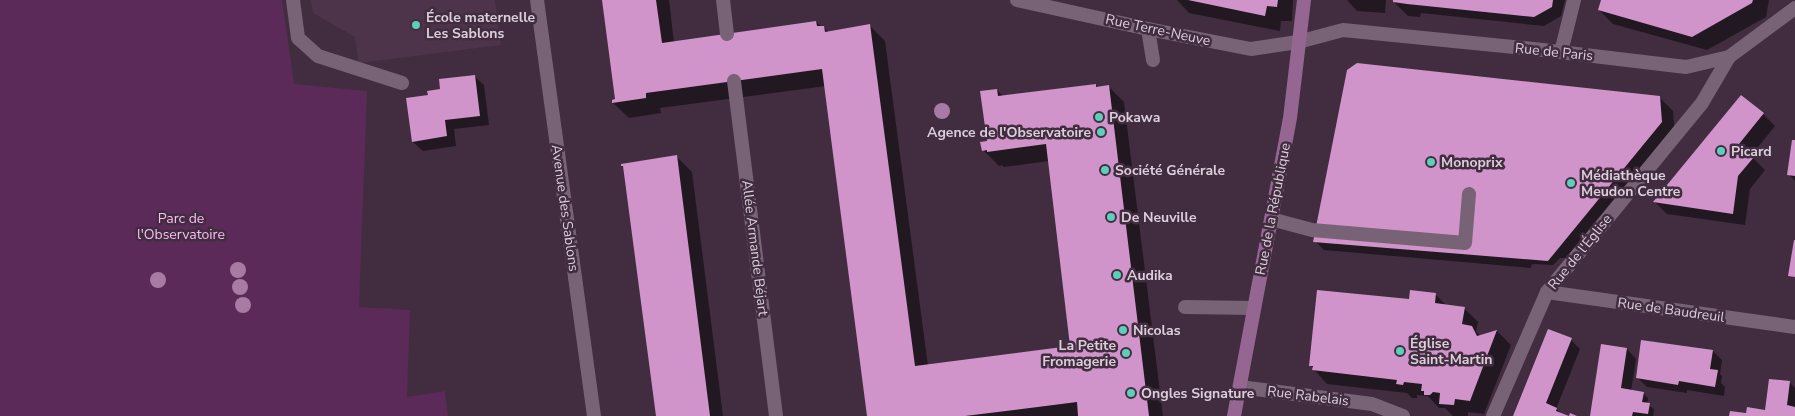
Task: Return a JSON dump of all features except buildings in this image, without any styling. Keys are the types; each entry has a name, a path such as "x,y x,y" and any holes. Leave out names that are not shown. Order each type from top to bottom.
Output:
{"main road":[{"name":"Rue de la République","path":"1234,416 1290,118 1304,0"}],"street":[{"path":"292,0 298,38 318,56 402,83"},
{"name":"Avenue des Sablons","path":"538,0 594,416"},
{"path":"723,0 727,34"},
{"name":"Rue Terre-Neuve","path":"1017,0 1148,29 1251,49 1298,42"},
{"path":"1561,52 1574,0"},
{"name":"Rue de Paris","path":"1298,42 1343,30 1561,52 1686,67 1729,57 1795,8"},
{"path":"1148,29 1152,60"},
{"name":"Rue de l'Église","path":"1493,416 1547,292 1702,103 1729,57"},
{"name":"Allée Armande Béjart","path":"734,81 776,416"},
{"path":"1271,219 1312,230 1465,243 1470,194"},
{"name":"Rue de Baudreuil","path":"1547,292 1795,327"},
{"path":"1185,307 1254,308"},
{"name":"Rue Rabelais","path":"1240,388 1372,404 1403,416"}],"shaded area":[{"name":"École maternelle Les Sablons","path":"311,0 495,0 501,45 359,63 355,37 313,13"}],"green space":[{"name":"Parc de l'Observatoire","path":"0,0 282,0 294,84 367,91 359,307 410,310 407,397 445,391 448,416 0,416"}],"place":[{"name":"École maternelle Les Sablons","path":"416,25"},
{"name":"Pokawa","path":"1099,117"},
{"name":"Agence de l'Observatoire","path":"1101,132"},
{"name":"Picard","path":"1721,151"},
{"name":"Monoprix","path":"1431,162"},
{"name":"Société Générale","path":"1105,170"},
{"name":"Médiathèque Meudon Centre","path":"1571,183"},
{"name":"De Neuville","path":"1111,217"},
{"name":"Audika","path":"1117,275"},
{"name":"Nicolas","path":"1123,330"},
{"name":"Église Saint-Martin","path":"1400,351"},
{"name":"La Petite Fromagerie","path":"1126,353"},
{"name":"Ongles Signature","path":"1131,393"}]}
